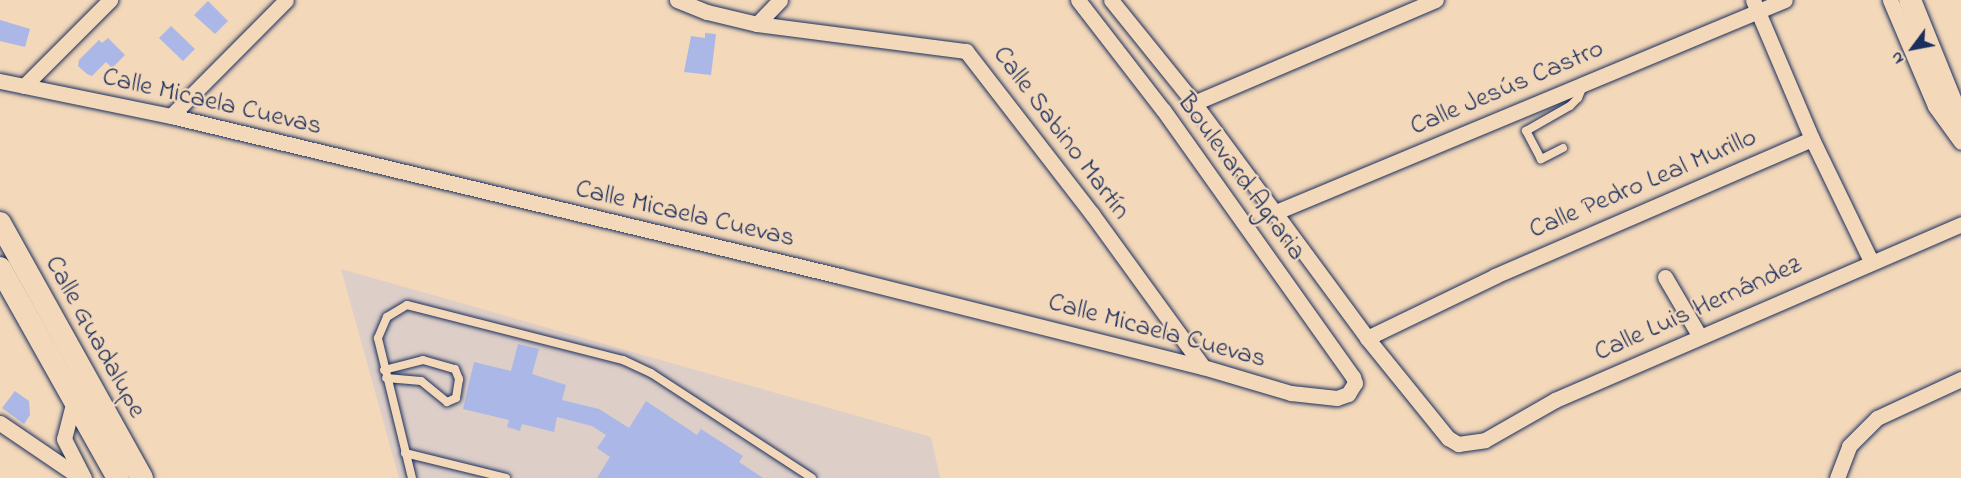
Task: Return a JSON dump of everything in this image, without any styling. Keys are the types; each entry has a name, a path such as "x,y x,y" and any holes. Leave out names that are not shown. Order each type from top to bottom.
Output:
{"street":[{"path":"24,86 110,0"},
{"path":"171,116 286,0"},
{"name":"Calle Sabino Martín","path":"677,0 707,12 757,24 966,51 1085,205 1203,367"},
{"path":"757,24 780,0"},
{"name":"Boulevard Agraria","path":"1078,0 1162,110 1353,377 1353,388"},
{"name":"Boulevard Agraria","path":"1111,0 1194,103 1367,338 1448,438 1458,444"},
{"path":"1194,103 1436,0"},
{"name":"Calle Jesús Castro","path":"1276,212 1583,84 1755,5 1785,0"},
{"path":"1890,0 1935,106 1961,142"},
{"path":"1910,0 1961,126"},
{"path":"1755,5 1812,139 1871,261"},
{"name":"Calle Micaela Cuevas","path":"0,81 171,116 1203,367 1291,393 1338,398 1353,388"},
{"name":"Calle Pedro Leal Murillo","path":"1367,338 1495,276 1812,139"},
{"name":"Calle Guadalupe","path":"0,223 142,478"},
{"name":"Calle Luis Hernández","path":"1458,444 1485,440 1555,400 1871,261 1961,224"},
{"name":"Calle Guadalupe","path":"0,268 118,478"},
{"path":"1665,277 1700,336"},
{"path":"1837,478 1850,446 1877,418 1961,379"},
{"path":"74,400 64,439 83,478"},
{"path":"0,423 83,478"}],"lane":[{"path":"1563,148 1538,158 1526,131 1570,106 1578,99 1583,84"},
{"path":"412,478 385,374 379,330 393,312 407,305 623,360 651,373 810,477"},
{"path":"423,360 455,369 459,379 456,398 447,402 421,381 385,374 423,360"},
{"path":"405,453 506,478"}],"shaded area":[{"path":"341,269 931,437 940,478 399,478"}],"building":[{"path":"208,1 228,21 215,34 194,15"},
{"path":"0,20 30,29 25,47 0,41"},
{"path":"171,26 195,49 183,61 159,38"},
{"path":"705,33 716,34 711,75 684,72 691,36 705,38"},
{"path":"108,38 125,55 112,68 106,62 92,76 87,74 78,66 79,60 99,40 102,43"},
{"path":"518,344 539,349 532,374 566,385 562,400 599,409 629,428 646,401 697,435 701,429 743,456 739,462 763,478 597,478 610,457 597,448 606,435 592,426 557,417 554,432 522,424 520,431 507,427 509,420 463,409 474,362 511,371"},
{"path":"15,391 29,401 30,415 24,424 2,408"}]}
